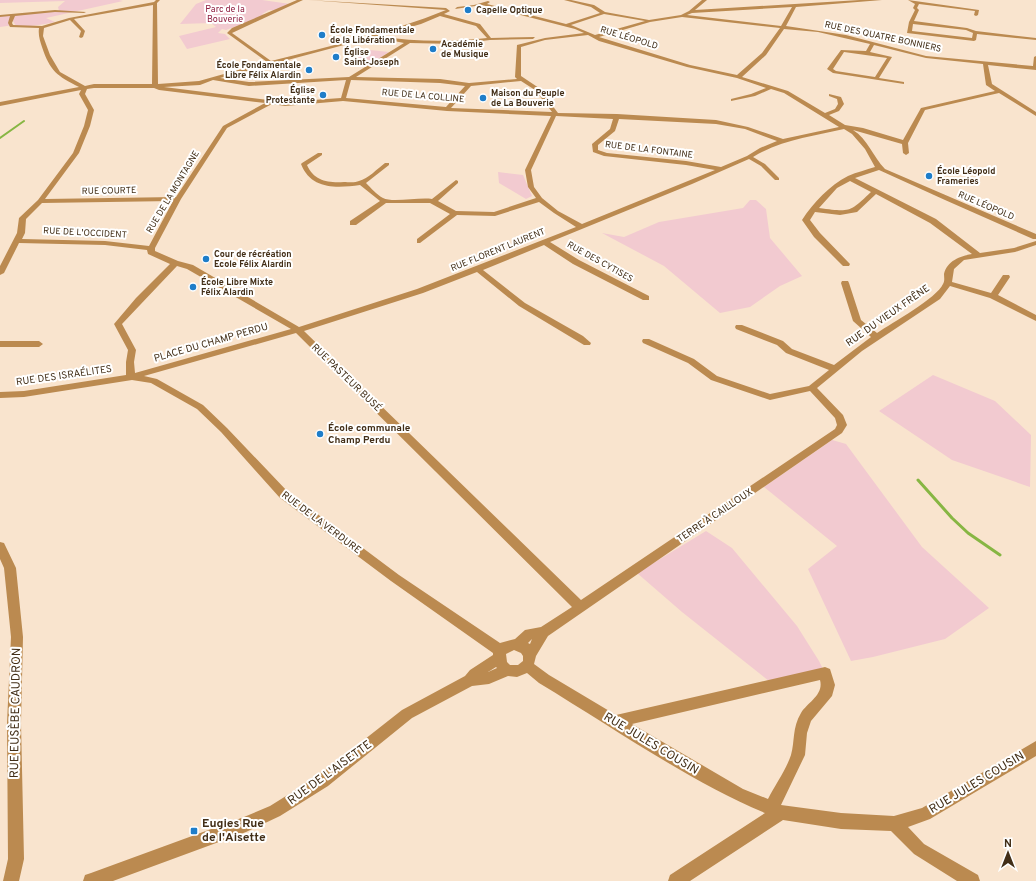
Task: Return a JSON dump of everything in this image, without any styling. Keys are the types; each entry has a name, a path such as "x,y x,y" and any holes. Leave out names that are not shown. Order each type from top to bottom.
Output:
{"street":[{"path":"270,62 229,33 234,29 301,0"},
{"path":"310,0 437,7 447,10 456,10 457,8 482,4 493,0"},
{"path":"566,0 592,6 604,13 650,21"},
{"path":"374,37 410,42 457,43 490,38 592,36 650,21 682,16 691,12 706,0"},
{"path":"691,12 880,0"},
{"path":"910,0 917,3 977,10 976,15"},
{"path":"13,15 10,23 12,26 42,27 71,18 156,1 155,86"},
{"path":"917,3 915,8 917,10 908,31 913,33 974,40 975,32"},
{"name":"RUE LÉOPOLD","path":"482,4 567,25 580,29 592,36 686,65 738,77 790,94 846,127 869,149 876,164 880,167 947,199 1036,237"},
{"path":"738,77 767,52 795,5"},
{"path":"0,104 85,88 200,83 270,62 374,37 441,15 447,10"},
{"path":"0,16 64,11 100,13"},
{"path":"567,25 604,13"},
{"path":"441,15 478,25 490,38"},
{"name":"RUE DES QUATRE BONNIERS","path":"682,16 840,34 926,57 1036,68"},
{"path":"71,18 83,31 81,37"},
{"path":"911,22 967,29 975,32 1036,39"},
{"path":"42,27 41,34 50,65 61,76 85,88"},
{"path":"518,38 518,77 520,80"},
{"path":"519,46 545,38"},
{"path":"343,99 349,78 410,42"},
{"path":"867,53 873,43"},
{"path":"876,79 890,57 850,50 843,51 830,69 835,72 876,79 902,83"},
{"path":"1036,57 1036,68"},
{"path":"985,63 988,84 998,92 1036,114"},
{"path":"214,79 249,84 349,78 440,81 470,85 520,80 537,89 555,113 528,170 531,187 540,199 556,212 581,227"},
{"path":"447,109 470,85"},
{"name":"RUE DE LA COLLINE","path":"155,86 159,88 270,103 299,104 343,99 447,109 555,113 716,122 746,128 783,141"},
{"path":"732,100 753,95 772,87"},
{"path":"0,273 21,233 23,218 40,201 76,153 87,126 91,110 82,94 85,88"},
{"path":"906,153 905,143 923,109 998,92"},
{"path":"825,115 837,110 841,104 839,98 831,95"},
{"name":"RUE DE LA MONTAGNE","path":"175,263 151,252 151,248 178,199 225,127 270,103"},
{"name":"RUE DE LA FONTAINE","path":"617,116 613,130 595,144 595,151 598,153 686,163 722,169"},
{"path":"722,169 749,157 762,149 783,141 846,127 861,129 905,143"},
{"path":"320,154 304,164 305,169 315,179 325,184 334,185 362,183 387,164"},
{"path":"749,157 763,165 777,179"},
{"path":"846,264 817,235 806,220 835,187 850,178 880,167"},
{"name":"RUE FLORENT LAURENT","path":"298,330 420,291 478,269 722,169"},
{"path":"850,178 933,221 978,255"},
{"path":"433,202 456,182"},
{"path":"362,183 380,200 433,202 438,203 455,213 495,214 540,199"},
{"path":"815,210 840,213 855,211 876,191"},
{"name":"RUE COURTE","path":"40,201 178,199"},
{"path":"353,223 386,201"},
{"path":"420,242 455,213"},
{"name":"RUE DE L'OCCIDENT","path":"18,240 105,243 151,248"},
{"name":"RUE DES CYTISES","path":"545,242 576,262 646,298"},
{"name":"RUE DU VIEUX FRÊNE","path":"812,388 859,349 937,298 948,283 947,276 950,268 962,258 1015,250 1036,243"},
{"path":"131,377 130,362 132,350 118,324 175,263"},
{"name":"RUE PASTEUR BUSÉ","path":"175,263 190,267 298,330 580,607"},
{"path":"478,269 513,299 530,310 569,330 588,343"},
{"path":"993,296 1006,276"},
{"path":"845,283 857,321 876,337"},
{"path":"948,283 993,296 1036,318"},
{"path":"739,327 780,343 789,351 835,369"},
{"name":"PLACE DU CHAMP PERDU","path":"131,377 298,330"},
{"path":"646,341 691,361 714,378 770,397 812,388"},
{"path":"0,344 40,344"},
{"name":"RUE DES ISRAÉLITES","path":"0,395 24,394 131,377"},
{"name":"RUE DE LA VERDURE","path":"131,377 154,381 200,407 224,430 284,495 500,654"},
{"name":"TERRE À CAILLOUX","path":"544,632 839,431 842,425 840,417 812,388"},
{"name":"RUE EUSÈBE CAUDRON","path":"0,546 10,568 17,636 14,723 16,859 11,881"},
{"path":"544,632 528,661 518,671 507,670 500,664 500,654 508,645 518,644 529,634 544,632"},
{"path":"518,644 526,649 528,661"},
{"name":"RUE DE L'AISETTE","path":"91,881 239,827 284,807 323,781 407,714 470,680 475,674 500,654"},
{"name":"RUE JULES COUSIN","path":"528,661 544,679 615,722 738,794 776,810 841,821 894,824 925,814 1036,748"},
{"name":"RUE DE L'AISETTE","path":"470,680 489,678 507,670"},
{"path":"615,722 825,673 828,685 825,696 806,717 800,733 798,755 776,810 736,843 676,881"},
{"path":"894,824 919,849 972,881"}],"green space":[{"path":"0,0 123,1 46,18 55,22 40,25 16,26 11,18 10,23 14,25 0,27 0,16 59,11 58,7 65,1 0,3"},
{"name":"Parc de la Bouverie","path":"206,0 262,0 290,4 276,11 269,10 262,14 267,15 226,30 222,29 218,33 225,34 230,39 187,49 179,36 216,27 211,23 180,24 196,4"},
{"path":"370,50 389,52 375,61 355,57"},
{"path":"498,172 523,175 532,196 526,199 499,183"},
{"path":"750,200 756,200 766,209 770,238 802,276 780,286 750,307 720,313 664,266 602,233 624,237 659,222 743,208"},
{"path":"933,375 995,401 1031,435 1030,487 952,460 879,411"},
{"path":"832,440 846,444 922,547 989,608 945,639 851,661 808,569 837,546 764,487"},
{"path":"706,531 732,548 797,626 825,673 774,685 682,612 637,573"}],"waterway":[{"path":"0,138 24,121"},
{"path":"918,480 952,518 968,533 1000,555"}],"place":[{"name":"Capelle Optique","path":"468,10"},
{"name":"École Fondamentale de la Libération","path":"322,35"},
{"name":"Académie de Musique","path":"433,49"},
{"name":"Église Saint-Joseph","path":"336,57"},
{"name":"École Fondamentale Libre Félix Alardin","path":"309,70"},
{"name":"Église Protestante","path":"323,95"},
{"name":"Maison du Peuple de La Bouverie","path":"483,98"},
{"name":"École Léopold Frameries","path":"929,176"},
{"name":"Cour de récréation Ecole Félix Alardin","path":"206,259"},
{"name":"École Libre Mixte Félix Alardin","path":"193,287"},
{"name":"École communale Champ Perdu","path":"320,434"},
{"name":"Eugies Rue de l'Aisette","path":"194,831"}]}
